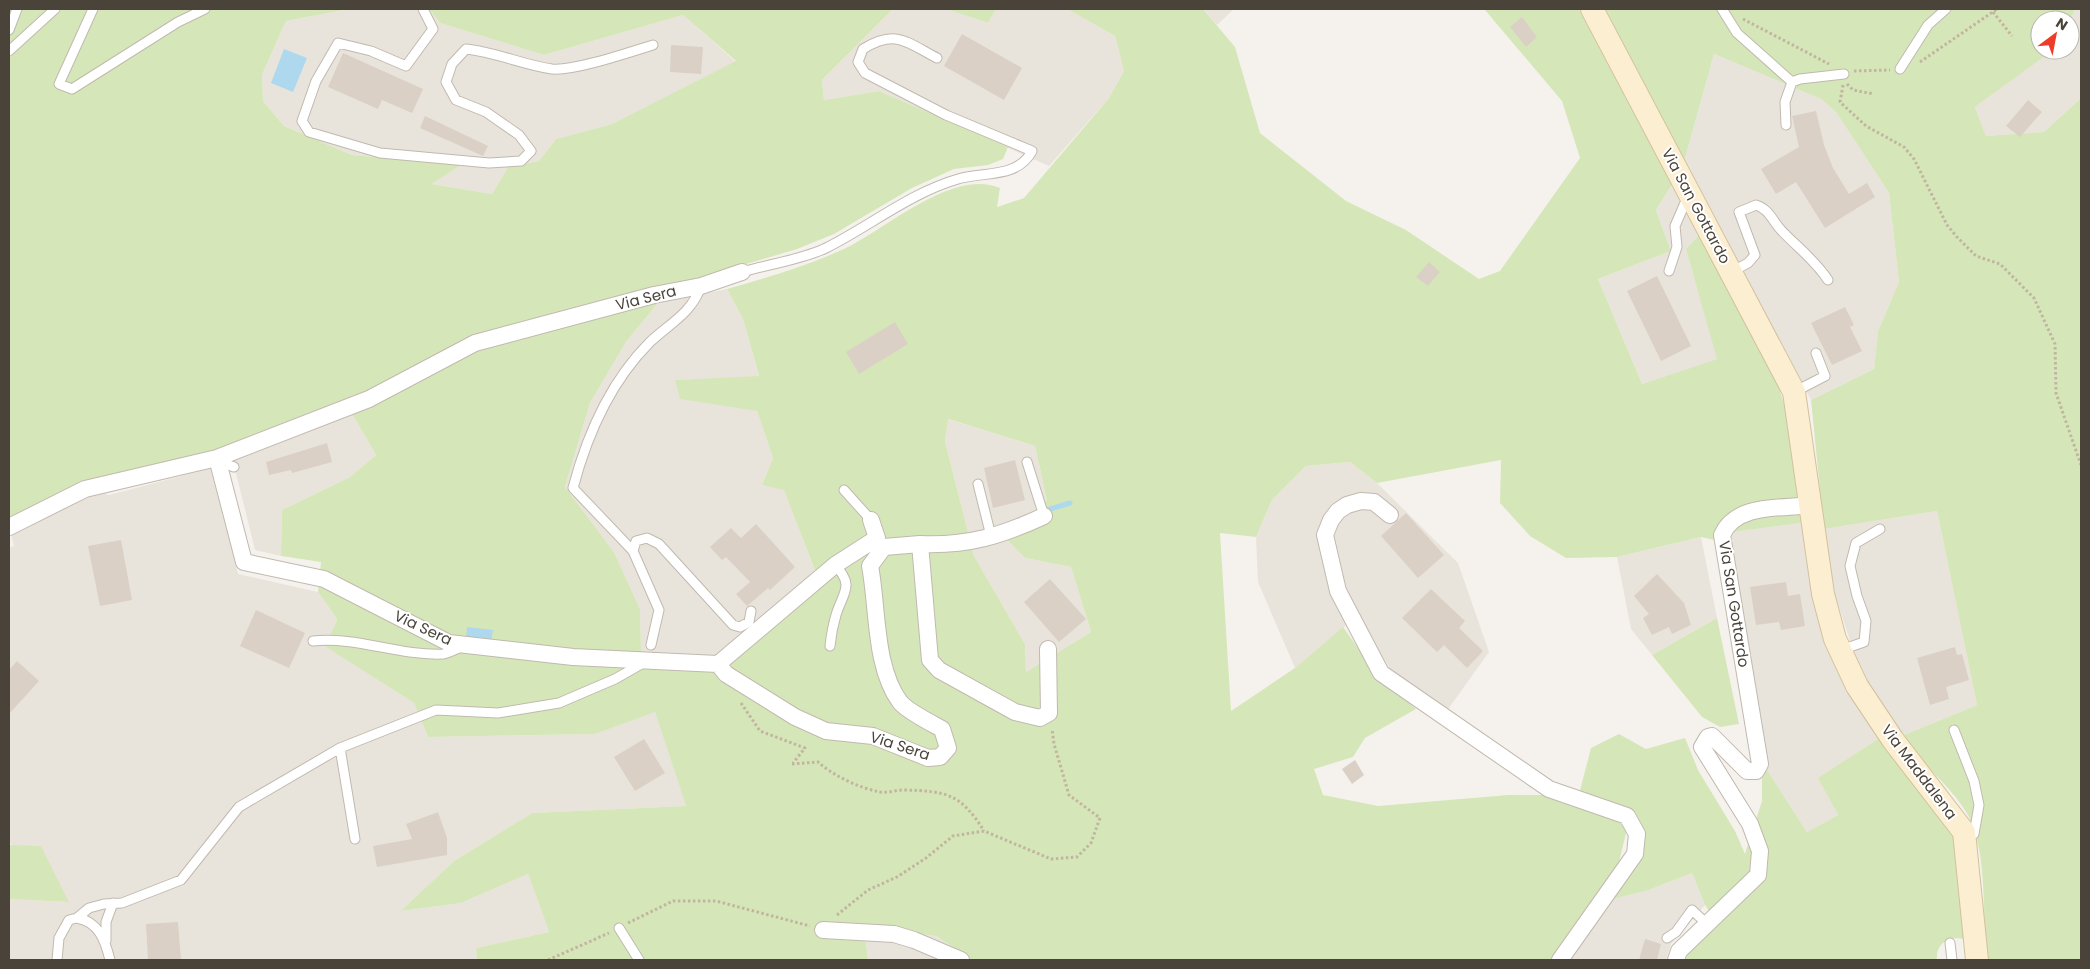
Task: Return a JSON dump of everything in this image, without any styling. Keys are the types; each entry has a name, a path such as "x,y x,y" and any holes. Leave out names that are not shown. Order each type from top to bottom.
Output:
{"street":[{"name":"Via San Gottardo","path":"1592,9 1794,392 1811,505 1761,508 1736,517 1726,525 1722,535 1760,764 1756,771 1746,771 1712,736 1708,737 1702,747 1750,824 1760,851 1758,875 1706,923 1679,951 1676,960"},
{"name":"Via Sera","path":"9,527 85,489 218,459 370,399 475,343 654,295 701,286 742,272"},
{"name":"Via Sera","path":"218,459 244,562 324,579 449,643 573,657 649,653 715,669 794,717 826,731 873,736 928,758 940,757 948,748 942,729 900,703 887,677 877,626 870,566 884,547 920,544 952,545 990,531 1014,530 1042,509"},
{"path":"1390,516 1374,502 1360,501 1347,505 1338,511 1330,520 1325,535 1338,591 1381,673 1549,790 1627,816 1637,834 1635,854 1560,960"},
{"name":"Via Maddalena","path":"1811,505 1823,594 1840,650 1857,686 1893,740 1964,832 1977,960"},
{"path":"715,669 835,565 877,538 871,520"},
{"path":"920,544 930,660 939,670 1015,712 1040,718 1049,713 1048,649"},
{"path":"823,930 894,934 961,960"},
{"path":"911,950 930,947"}],"lane":[{"path":"9,30 17,9"},
{"path":"9,51 55,9"},
{"path":"93,9 59,84 72,89 178,22 205,9"},
{"path":"423,9 433,28 406,66 371,51 338,43 316,81 302,121 310,132 380,153 489,163 521,161 531,151 519,136 486,112 456,100 446,82 452,64 466,49 488,51 554,69 596,62 653,45"},
{"path":"1722,9 1737,32 1792,82"},
{"path":"1900,68 1928,25 1946,9"},
{"path":"742,272 824,249 919,195 958,179 1004,173 1027,160 1032,151 946,115 865,73 858,62 863,49 878,40 898,38 937,58"},
{"path":"1792,82 1800,79 1844,74"},
{"path":"1786,125 1786,102 1792,82"},
{"path":"1669,271 1677,247 1675,226 1689,194"},
{"path":"1731,272 1748,263 1756,255 1739,212 1745,208 1756,206 1769,213 1780,229 1818,265 1828,280"},
{"path":"77,918 89,908 122,903 180,880 239,807 340,748 436,710 498,713 559,703 615,679 649,653 660,610 633,551 573,488 580,462 606,400 650,342 684,315 701,286"},
{"path":"1794,392 1824,376 1816,353"},
{"path":"218,459 234,468"},
{"path":"1027,462 1042,509"},
{"path":"978,484 990,531"},
{"path":"844,490 871,520"},
{"path":"1840,650 1864,642 1866,621 1857,596 1850,566 1856,543 1880,529"},
{"path":"633,551 636,541 647,538 659,544 733,625 740,627 749,622 751,611"},
{"path":"830,646 836,613 847,590 845,575 835,565"},
{"path":"313,641 334,639 388,648 445,654 466,645"},
{"path":"1954,730 1974,781 1978,805 1974,834 1965,840"},
{"path":"340,748 355,839"},
{"path":"110,960 106,941 106,922 113,903"},
{"path":"1667,938 1676,932 1692,910 1706,923"},
{"path":"57,960 62,929 69,920 77,918 88,920 97,928 106,941"},
{"path":"619,928 639,960"},
{"path":"1950,943 1952,960"}],"path":[{"path":"1993,12 2012,36"},
{"path":"1740,17 1831,65"},
{"path":"1853,90 1874,94"},
{"path":"1840,102 1866,126 1904,147 1914,159 1947,224 1957,237 1976,256 2000,264 2034,298 2055,344 2056,394 2081,465"},
{"path":"738,700 760,731 805,748 792,764 818,762 830,772 881,792 902,790 953,796 972,811 984,831"},
{"path":"548,960 673,901 716,900 823,930 841,911 868,890 904,872 953,836 984,831 1051,859 1077,857 1091,843 1100,818 1069,795 1054,744"}],"shaded area":[{"path":"349,9 426,9 431,11 440,23 544,55 683,15 736,62 612,124 556,139 539,161 508,167 492,194 432,184 461,164 352,155 284,126 263,101 262,75 286,21"},
{"path":"893,9 946,9 988,23 996,9 1067,9 1115,36 1124,71 1109,98 1049,166 879,91 824,100 822,80"},
{"path":"1203,9 1234,9 1217,25"},
{"path":"2081,9 2081,98 2044,132 1986,136 1975,107 2038,60 2080,60 2080,10 2075,10"},
{"path":"1714,54 1821,99 1836,112 1889,193 1899,282 1878,331 1874,369 1811,400 1684,162"},
{"path":"1673,183 1700,234 1686,249 1718,359 1642,384 1598,279 1671,251 1656,210"},
{"path":"727,289 743,319 759,377 675,380 757,411 773,458 762,485 784,489 817,577 714,672 641,651 640,609 614,552 565,487 590,403 626,342 658,303"},
{"path":"351,412 376,455 350,477 282,510 281,556 255,550 233,461"},
{"path":"947,419 1035,446 1047,501 1025,558 1071,567 1091,632 1026,672 1025,644 974,556 945,441"},
{"path":"1350,462 1377,483 1458,563 1489,652 1446,712 1393,673 1356,617 1295,668 1258,582 1256,537 1272,500 1306,466"},
{"path":"212,468 238,574 318,592 337,619 327,647 414,703 428,737 595,734 655,711 686,806 532,813 454,861 402,911 461,903 528,874 549,932 476,948 477,960 9,960 9,899 68,902 9,842 9,548 14,546 10,530 101,492 109,495"},
{"path":"1937,511 1977,705 1899,737 1859,668 1835,595 1824,529"},
{"path":"1801,523 1815,603 1843,677 1878,739 1819,778 1838,815 1807,832 1762,762 1719,541 1733,532"},
{"path":"1701,537 1717,618 1652,655 1631,629 1617,557"},
{"path":"1692,873 1705,905 1671,944 1666,960 1567,960 1613,899 1649,890"},
{"path":"864,926 936,936 973,960 868,960"}],"green space":[{"path":"9,9 349,9 286,21 262,75 263,101 284,126 352,155 462,164 432,184 492,194 508,167 539,161 556,139 612,124 736,61 683,15 544,55 440,23 431,11 426,9 893,9 822,80 824,100 879,91 1008,147 1003,159 988,165 954,169 912,188 834,234 797,249 686,282 513,325 366,394 216,452 9,520"},
{"path":"946,9 996,9 988,23"},
{"path":"1067,9 1203,9 1235,47 1260,133 1346,201 1406,230 1479,279 1500,271 1580,158 1562,101 1485,10 1579,9 1673,183 1656,210 1671,251 1598,279 1642,384 1717,359 1686,249 1700,234 1774,371 1785,408 1795,458 1801,523 1733,532 1719,541 1701,537 1617,557 1566,558 1530,536 1500,503 1501,460 1377,483 1350,462 1306,466 1272,500 1256,537 1220,533 1231,711 1295,668 1343,627 1380,679 1416,709 1365,738 1353,757 1314,769 1323,795 1378,806 1508,795 1548,795 1616,820 1627,829 1618,866 1554,960 973,960 936,936 864,926 868,960 477,960 476,948 549,932 528,874 461,903 401,911 454,861 532,813 686,806 655,712 595,734 428,737 414,703 326,647 337,619 318,592 321,562 281,556 282,510 350,477 376,455 351,412 478,348 658,303 626,342 590,403 565,487 614,552 640,609 641,651 714,671 817,576 784,490 762,485 773,458 757,411 680,399 675,380 759,376 743,319 727,289 788,271 846,248 921,203 941,193 962,186 982,184 1000,188 997,207 1024,198 1109,98 1124,71 1115,36","holes":["948,419 1035,446 1047,501 1005,537 1025,558 1071,567 1091,632 1026,672 1025,644 974,556 945,441"]},
{"path":"1603,9 2075,9 2030,10 2030,60 2040,60 1975,107 1986,136 2044,132 2081,98 2081,960 1987,960 1982,868 1975,832 1969,817 1955,797 1899,737 1977,705 1937,511 1824,529 1811,400 1874,369 1878,331 1899,282 1889,193 1836,112 1821,99 1714,54 1684,162"},
{"path":"1717,618 1739,724 1720,727 1702,717 1652,655"},
{"path":"1619,734 1646,749 1685,738 1698,770 1735,831 1745,854 1762,801 1762,762 1807,832 1838,815 1818,778 1878,739 1955,834 1966,940 1955,938 1945,941 1939,949 1937,960 1679,960 1715,920 1705,905 1692,873 1649,890 1613,899 1641,832 1578,798 1591,748"},
{"path":"9,842 10,845 41,846 69,902 9,899"}],"water":[{"path":"284,49 307,58 293,92 271,83"},
{"path":"467,627 493,630 491,642 466,639"}],"building":[{"path":"1522,17 1537,37 1526,47 1510,27"},
{"path":"962,34 1022,68 1004,100 944,66"},
{"path":"671,45 703,47 701,74 670,72"},
{"path":"343,53 423,89 412,113 382,100 378,109 328,87"},
{"path":"2028,100 2042,112 2020,137 2006,126"},
{"path":"1816,111 1824,145 1833,168 1849,194 1867,183 1875,197 1825,228 1796,182 1776,194 1761,169 1799,147 1792,116"},
{"path":"425,116 488,146 483,156 420,128"},
{"path":"1429,262 1440,272 1428,286 1416,277"},
{"path":"1657,276 1691,346 1661,361 1627,291"},
{"path":"1845,307 1854,325 1850,327 1862,351 1832,365 1811,323"},
{"path":"895,322 908,344 859,374 846,352"},
{"path":"327,443 332,462 292,473 291,470 269,475 266,462"},
{"path":"1015,460 1025,500 993,508 984,468"},
{"path":"1406,513 1444,555 1418,578 1381,536"},
{"path":"756,524 795,567 770,590 768,588 747,606 736,594 750,582 726,557 722,560 710,547 731,528 741,538"},
{"path":"121,540 132,600 100,606 88,546"},
{"path":"1657,574 1684,603 1691,625 1672,634 1669,627 1652,635 1643,618 1649,614 1634,596"},
{"path":"1050,579 1086,619 1059,642 1024,602"},
{"path":"1786,582 1788,596 1800,594 1805,626 1781,630 1779,622 1756,625 1750,587"},
{"path":"1431,589 1465,621 1459,628 1483,651 1467,668 1444,645 1437,652 1402,618"},
{"path":"256,610 305,633 289,668 240,646"},
{"path":"1955,647 1957,655 1962,654 1969,680 1946,687 1949,699 1930,705 1917,658"},
{"path":"17,661 39,681 9,714 9,670"},
{"path":"644,739 665,773 635,791 614,757"},
{"path":"1355,760 1364,775 1352,784 1342,769"},
{"path":"438,812 447,838 447,855 377,867 373,846 412,839 406,824"},
{"path":"178,922 181,960 148,960 146,924"},
{"path":"1645,939 1661,944 1657,960 1639,960"}],"waterway":[{"path":"1044,511 1070,503"}]}
